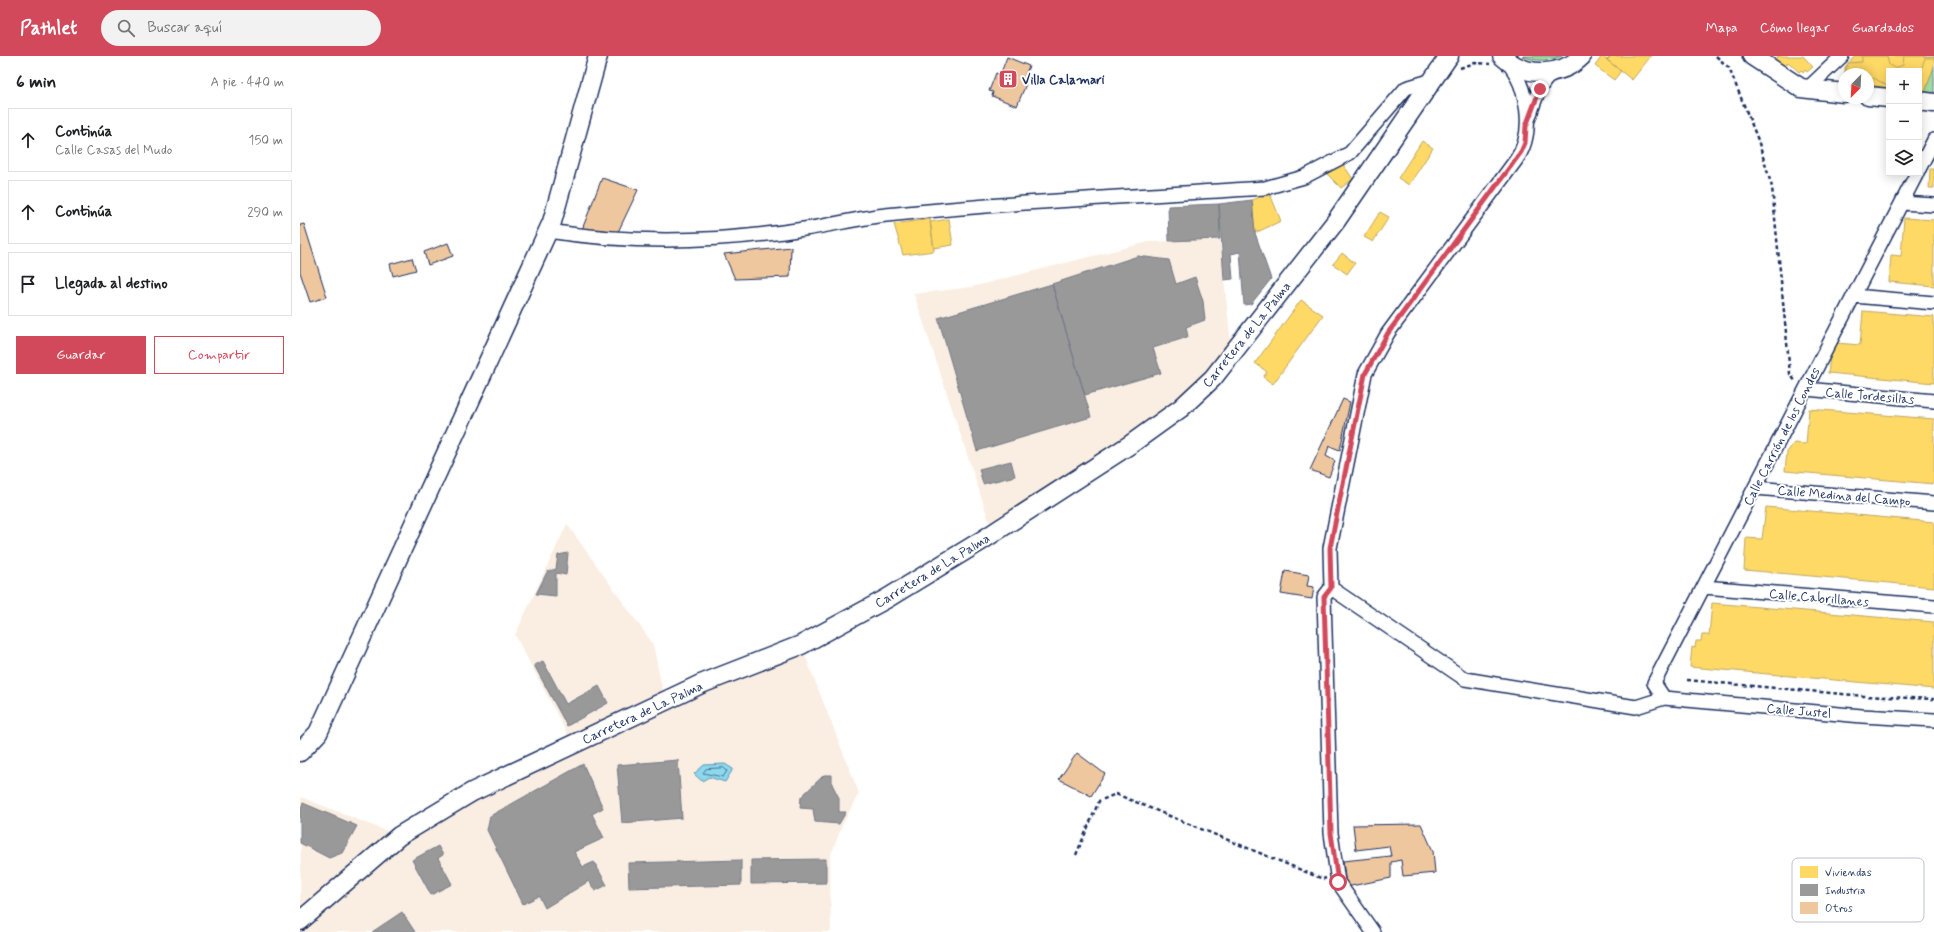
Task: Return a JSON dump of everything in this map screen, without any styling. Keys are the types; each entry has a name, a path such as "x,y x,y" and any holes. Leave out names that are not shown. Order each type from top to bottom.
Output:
{"main road":[{"path":"300,752 318,733 548,232 598,56"},
{"path":"1501,60 1531,72 1547,72 1563,69 1582,56"},
{"path":"1752,56 1801,88 1838,92"},
{"name":"Carretera de La Palma","path":"300,921 399,836 472,792 702,684 801,645 886,598 981,541 1131,444 1181,408 1213,378 1336,220 1447,66"},
{"path":"1874,97 1886,98"},
{"path":"1922,101 1934,103"}],"street":[{"path":"1807,89 1842,56"},
{"path":"1373,932 1338,882 1331,833 1324,597 1331,588 1330,548 1365,374 1388,333 1521,152 1525,143 1526,108 1522,87 1518,77 1501,60"},
{"path":"548,232 569,235 649,240 728,238 803,229 884,215 986,206 1266,188 1304,177 1350,153 1406,88 1447,66"},
{"path":"1526,126 1543,83 1551,75 1563,69"},
{"path":"1922,163 1934,140"},
{"name":"Calle Carrión de los Condes","path":"1664,698 1654,683 1916,176"},
{"path":"1902,203 1934,205"},
{"path":"1854,296 1934,303"},
{"name":"Calle Tordesillas","path":"1804,391 1934,401"},
{"name":"Calle Medina del Campo","path":"1755,488 1934,503"},
{"name":"Calle Cabrillanes","path":"1704,587 1934,606"},
{"path":"1331,588 1465,679 1636,707 1664,698"},
{"name":"Calle Justel","path":"1664,698 1862,716 1934,720"}],"path":[{"path":"1716,56 1729,68 1758,140 1772,187 1790,374 1804,391"},
{"path":"1447,66 1501,60"},
{"path":"1687,680 1864,696 1934,700"},
{"path":"1076,855 1100,801 1116,794 1323,879 1336,874"}],"shaded area":[{"path":"1220,239 1232,354 1213,378 993,533 914,294 971,287 1148,242"},
{"path":"567,524 653,644 665,701 801,645 859,793 843,824 830,857 831,932 300,932 301,797 399,836 573,745 515,635"}],"green space":[{"path":"1522,56 1562,56 1542,60"},
{"path":"1934,66 1934,93 1925,92"}],"water":[{"path":"725,764 733,769 725,782 709,777 702,781 694,774 704,765"}],"building: Viviendas":[{"path":"1602,56 1621,71 1614,80 1595,66"},
{"path":"1611,56 1651,56 1632,80 1607,60"},
{"path":"1778,56 1803,56 1813,67 1807,72 1805,70 1803,73 1801,70 1799,72 1788,62 1785,67 1774,60"},
{"path":"1855,56 1934,56 1934,66 1925,92 1922,92 1922,68 1886,68 1886,88 1874,86 1874,68 1845,67"},
{"path":"1862,56 1887,56 1889,65 1895,68 1886,68 1886,85 1874,78 1874,68 1847,68 1848,63 1862,62"},
{"path":"1904,56 1934,56 1933,58 1925,58 1922,68 1895,68 1903,65"},
{"path":"1422,141 1433,148 1409,185 1398,178"},
{"path":"1342,163 1353,179 1341,188 1325,172"},
{"path":"1930,169 1934,169 1934,188 1929,188"},
{"path":"1270,194 1281,221 1255,233 1252,200"},
{"path":"1380,212 1389,217 1373,242 1364,237"},
{"path":"1904,218 1934,220 1934,286 1889,282 1891,255 1901,256"},
{"path":"930,219 934,251 903,255 894,224"},
{"path":"949,219 953,245 934,248 930,222"},
{"path":"1342,253 1355,263 1347,274 1333,264"},
{"path":"1301,300 1323,315 1273,384 1263,377 1267,372 1255,363"},
{"path":"1863,311 1934,317 1934,383 1828,373 1830,358 1837,343 1860,345"},
{"path":"1809,409 1934,419 1934,484 1785,471 1787,452 1794,443 1806,444"},
{"path":"1766,507 1934,522 1934,587 1744,570 1746,538 1762,539"},
{"path":"1712,603 1934,622 1934,689 1690,667 1692,647 1695,648 1696,641 1701,641 1702,635 1709,635"}],"building: Industria":[{"path":"1252,200 1255,233 1271,279 1251,304 1244,305 1240,252 1231,254 1233,279 1224,280 1219,204"},
{"path":"1219,204 1220,239 1169,241 1168,206"},
{"path":"1138,256 1169,260 1176,284 1195,277 1203,301 1205,320 1186,327 1188,337 1153,348 1161,373 1085,395 1052,284"},
{"path":"1052,284 1091,417 977,451 938,318"},
{"path":"1011,461 1015,476 983,484 979,469"},
{"path":"568,553 566,575 556,573 556,596 536,594 547,572 556,569 558,555"},
{"path":"543,661 566,704 599,686 608,703 567,726 534,665"},
{"path":"678,760 682,818 622,823 617,765"},
{"path":"583,764 603,808 592,814 604,838 574,852 583,867 594,862 607,885 595,891 589,881 545,908 539,896 523,904 487,830 490,816"},
{"path":"824,775 832,775 832,784 839,798 839,812 846,812 839,824 815,822 813,809 800,808 801,797"},
{"path":"303,803 357,826 342,853 329,858 300,843 300,810"},
{"path":"438,846 443,855 438,858 452,884 431,895 412,860"},
{"path":"826,859 826,883 751,884 751,860"},
{"path":"741,860 741,885 629,888 628,863"},
{"path":"402,912 415,932 372,932"}],"building: Otros":[{"name":"Villa Calamari","path":"1007,57 1029,66 1022,83 1026,84 1017,106 992,96 993,92 989,91 996,73 1000,75"},
{"path":"602,178 638,190 617,234 581,232"},
{"path":"304,224 327,297 310,302 300,272 300,225"},
{"path":"448,243 453,256 428,265 424,252"},
{"path":"791,247 790,277 735,279 724,254"},
{"path":"412,258 416,270 393,276 390,264"},
{"path":"1343,399 1350,402 1340,450 1329,446 1326,456 1335,461 1329,477 1310,470"},
{"path":"1285,571 1309,575 1307,586 1314,587 1312,599 1281,594"},
{"path":"1077,753 1105,774 1091,796 1059,779"},
{"path":"1421,824 1433,851 1435,873 1403,876 1401,860 1391,862 1391,878 1346,887 1343,861 1391,856 1389,846 1356,850 1353,825"}],"place":[{"name":"Villa Calamari","path":"1008,79"}],"route":[{"path":"1338,882 1331,833 1324,597 1331,588 1330,548 1365,374 1388,333 1521,152 1525,143 1526,126 1540,89"}]}
